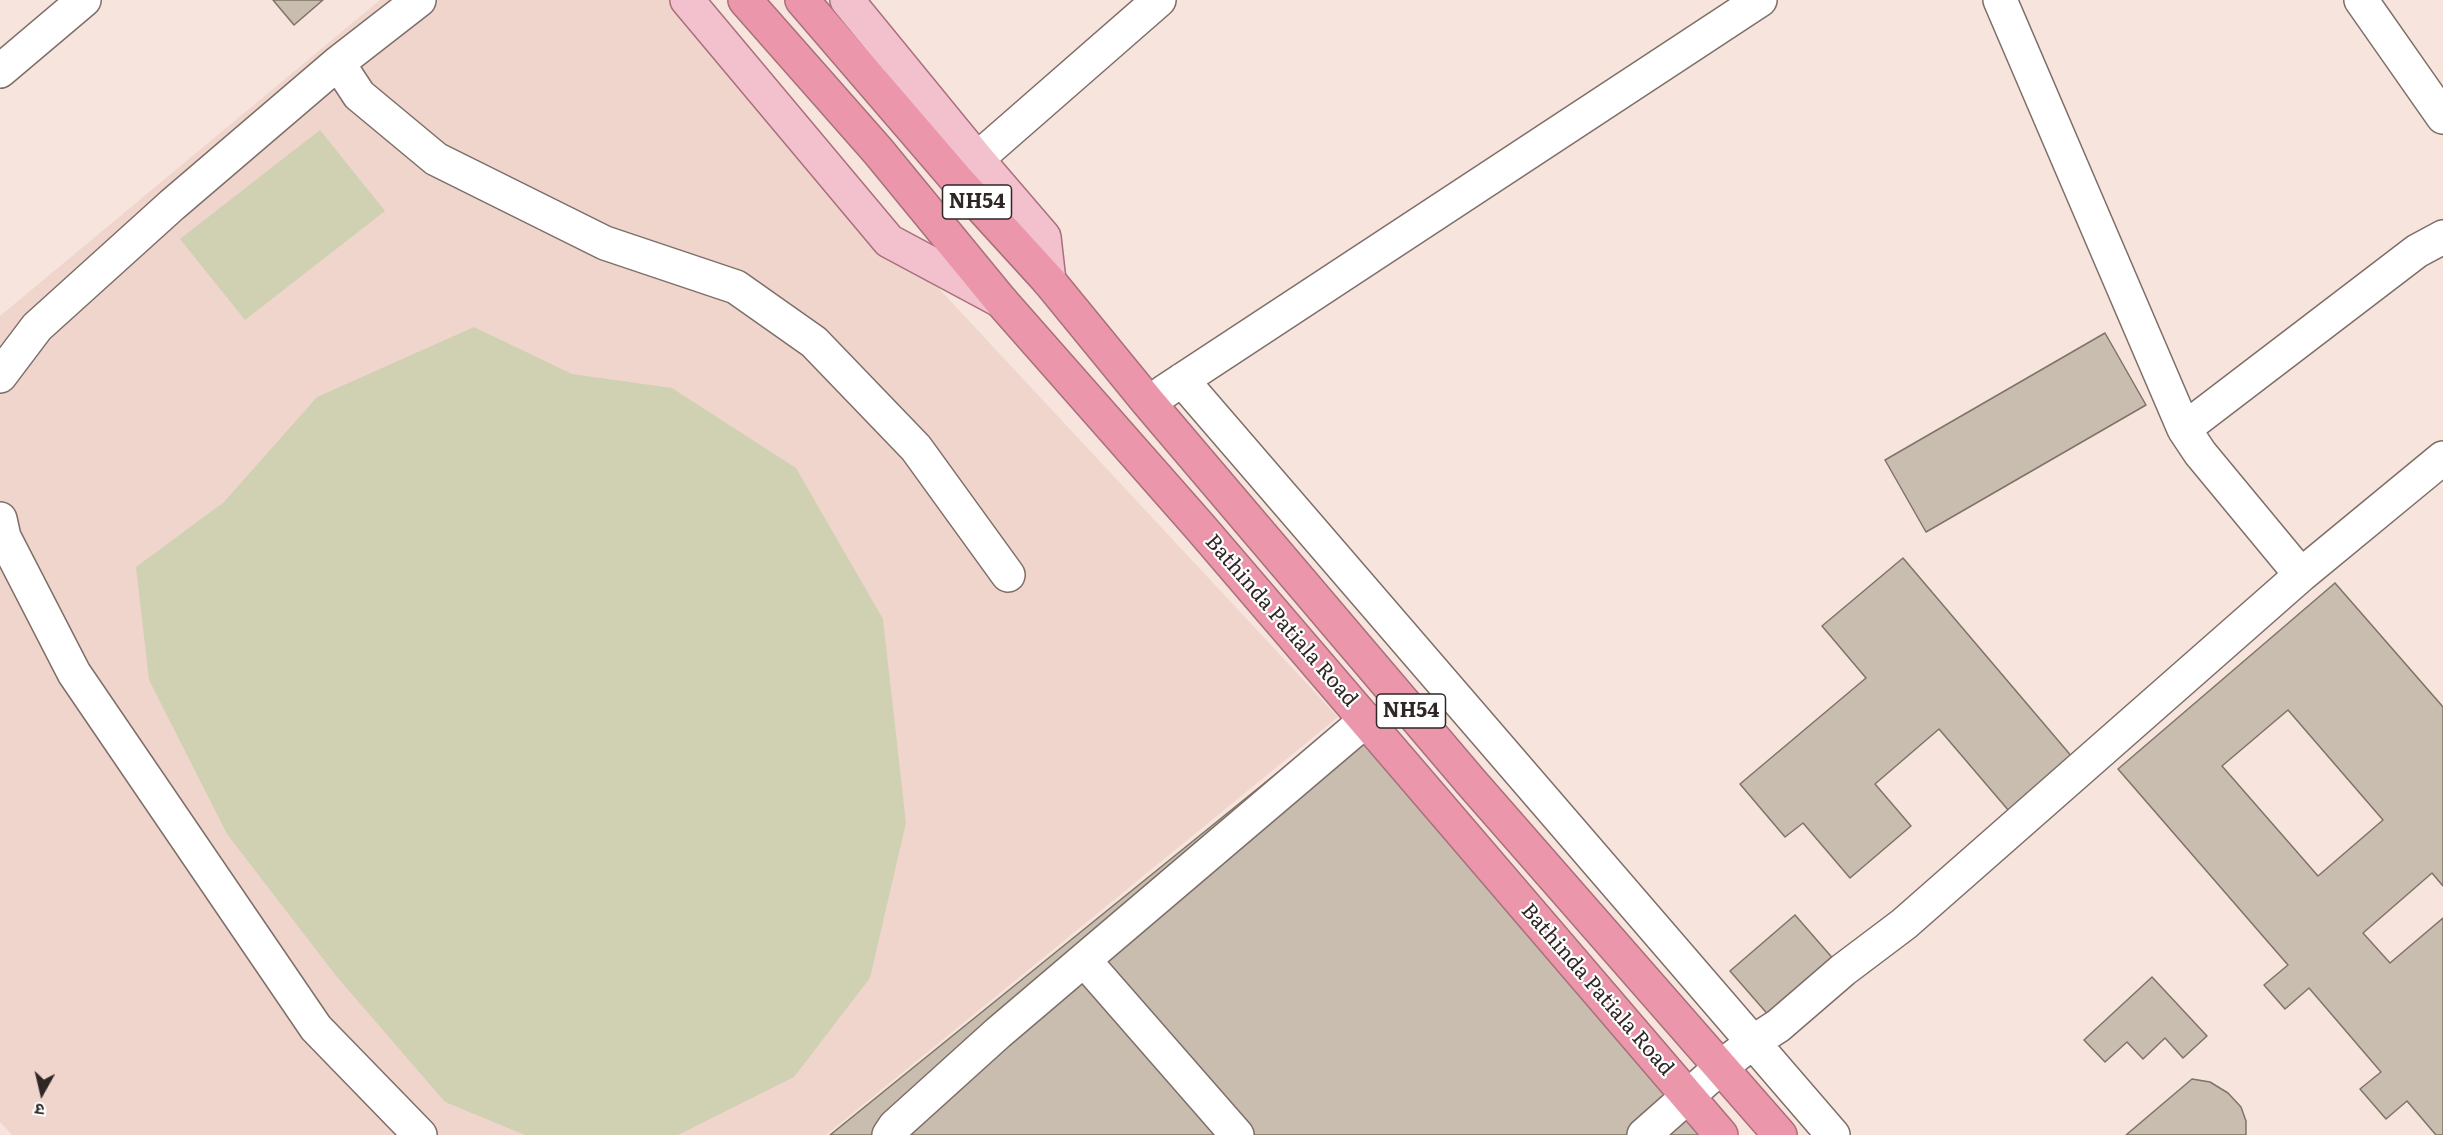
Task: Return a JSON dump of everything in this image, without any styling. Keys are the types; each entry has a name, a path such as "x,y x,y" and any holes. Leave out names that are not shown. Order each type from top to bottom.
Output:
{"highway":[{"name":"NH54","path":"745,0 878,151 1001,301"},
{"name":"NH54","path":"802,0 1049,281 1148,402 1471,782 1780,1135"},
{"name":"Bathinda Patiala Road","path":"1001,301 1200,527 1721,1135"},
{"path":"1200,527 1229,498"}],"main road":[{"path":"687,0 889,241 1001,301"},
{"path":"847,0 976,159 1044,237 1049,281"}],"street":[{"path":"0,71 84,0"},
{"path":"0,376 37,327 172,205 338,63 419,0"},
{"path":"976,159 1159,0"},
{"path":"1148,402 1760,0"},
{"path":"2000,0 2184,429 2200,453 2301,575"},
{"path":"2361,0 2443,117"},
{"path":"338,63 359,95 436,159 605,243 736,287 814,342 916,448 1008,575"},
{"path":"2184,429 2417,251 2443,237"},
{"path":"1182,380 1833,1135"},
{"path":"1644,1135 1721,1067 1778,1026 1843,970 1904,924 2301,575 2443,458"},
{"path":"0,519 4,537 74,673 303,1010 316,1028 420,1135"},
{"path":"888,1135 895,1126 998,1033 1365,720"},
{"path":"1084,960 1237,1135"}],"shaded area":[{"path":"380,0 670,0 1338,717 826,1135 12,1135 0,1122 0,316"}],"green space":[{"path":"320,130 385,211 245,320 180,239"},
{"path":"474,327 572,374 672,388 796,468 883,619 906,823 870,978 794,1077 678,1135 525,1135 445,1102 337,977 227,834 149,680 136,567 224,502 317,397"}],"building":[{"path":"273,0 323,0 294,25"},
{"path":"2105,333 2146,405 1926,532 1885,460"},
{"path":"1903,558 2073,758 2009,811 1939,729 1875,784 1911,826 1850,878 1803,823 1785,837 1740,784 1866,678 1822,626"},
{"path":"2335,583 2443,707 2443,886 2432,873 2363,933 2390,963 2443,918 2443,1135 2436,1135 2407,1101 2386,1119 2360,1089 2381,1072 2309,988 2285,1009 2264,985 2288,965 2118,769","holes":["2288,710 2383,820 2318,876 2222,766"]},
{"path":"1356,709 1721,1135 830,1135"},
{"path":"1795,915 1843,970 1778,1026 1730,971"},
{"path":"2152,977 2207,1036 2183,1058 2165,1038 2143,1059 2127,1042 2105,1062 2084,1040"},
{"path":"2192,1079 2210,1082 2228,1093 2241,1107 2246,1121 2246,1135 2126,1135"}]}
